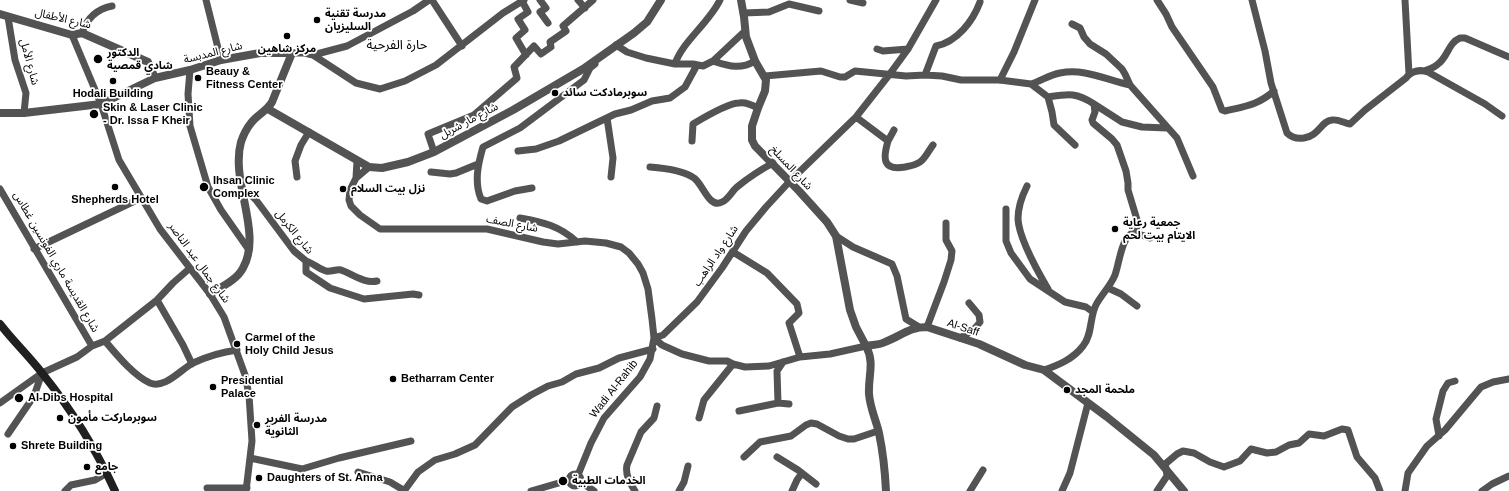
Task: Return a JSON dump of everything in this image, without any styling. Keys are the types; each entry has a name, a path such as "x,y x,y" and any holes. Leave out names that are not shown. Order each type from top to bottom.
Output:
{"main road":[{"path":"0,324 42,373 74,416 107,473 115,491"}],"street":[{"path":"206,0 220,60"},
{"path":"313,55 347,46 413,11 429,0"},
{"path":"432,0 462,46"},
{"path":"313,55 356,83 380,89 404,81 436,65 503,13 523,0 528,12 518,19 525,30 516,38 526,55"},
{"path":"540,0 546,8 540,12 548,23"},
{"path":"578,0 585,8"},
{"path":"434,152 428,134 474,115 518,78 514,67 534,46 541,54 551,47 550,42 566,31 563,26 585,8 592,0"},
{"name":"شارع مار شربل","path":"268,109 369,167 382,168 408,162 434,152 513,110 583,68 634,33 647,22 661,0"},
{"path":"675,64 679,54 706,22 720,0"},
{"path":"741,0 744,13 745,31 755,61 765,76 821,71 840,78 845,77 854,71 906,76 942,76 961,80 1000,80 1030,84 1048,97 1054,126 1075,145"},
{"path":"850,0 863,3"},
{"name":"شارع واد الراهب","path":"654,338 662,335 697,302 733,252 746,231 790,180 856,117 890,75 908,49 936,0"},
{"path":"1000,80 1014,52 1035,0"},
{"path":"1156,0 1166,14 1172,27 1213,87 1219,106 1222,110 1225,111 1260,102 1274,91"},
{"path":"1252,0 1274,91 1287,133 1295,138 1314,136 1326,122 1332,120 1350,124 1409,74 1416,71 1424,71 1439,64 1444,58 1451,44 1460,38 1465,38 1509,57"},
{"path":"1405,0 1409,74"},
{"path":"926,75 936,46 944,44 962,30 975,15 980,2"},
{"path":"744,13 769,12 789,4 820,11"},
{"path":"82,33 84,25 97,11 112,6"},
{"name":"شارع الأطفال","path":"4,15 72,35 82,33 148,62 155,78"},
{"name":"شارع الأمل","path":"4,15 15,60 26,93 24,113"},
{"path":"1072,24 1080,28 1084,37 1090,44 1106,54 1122,69 1128,78 1130,85 1177,138 1193,176"},
{"path":"616,44 627,52 637,55 675,64 704,66 713,61 745,31"},
{"name":"شارع جمال عبد الناصر","path":"72,35 101,104 119,160 160,229 210,294 224,317 237,350 250,395 252,430 246,490"},
{"path":"878,49 883,51 908,49"},
{"name":"شارع المدبسة","path":"0,113 24,113 101,104 155,78 236,57 260,53 304,53 313,55"},
{"path":"210,294 233,280 243,268 249,250 249,230 238,164 241,142 251,122 268,109 292,53"},
{"path":"532,188 515,191 487,201 481,199 477,186 478,164 483,147 520,128 584,80 590,68 602,58 604,53"},
{"path":"713,61 744,67 755,61"},
{"path":"518,151 536,149 559,141 615,114 631,110 652,101 670,98 685,87 697,65"},
{"path":"190,70 188,94 190,126 208,187 249,250"},
{"path":"1424,71 1485,104 1502,116"},
{"path":"1030,84 1058,73 1073,72 1095,74 1130,85"},
{"name":"شارع المسلخ","path":"765,76 767,85 752,126 752,140 755,146 790,180 827,222 836,236 850,310 856,327 866,346"},
{"path":"1048,97 1073,94 1094,104 1122,122 1142,127 1167,128"},
{"path":"692,141 693,124 717,111 738,102 747,103 758,108"},
{"path":"1044,370 1060,364 1082,348 1090,331 1092,312 1108,288 1115,274 1126,238 1138,226 1128,190 1127,177 1121,155 1112,139 1093,122 1094,104"},
{"path":"856,117 888,140"},
{"path":"607,118 613,158 611,177"},
{"path":"894,130 888,140 885,151 888,166 892,168 914,165 920,162 933,145"},
{"path":"297,177 295,161 301,145 309,132"},
{"path":"356,178 357,161"},
{"path":"650,167 689,175 699,182 709,199 713,202 720,203 724,202 737,187 773,163"},
{"path":"431,172 450,174 456,173 478,164"},
{"path":"356,178 369,167"},
{"name":"شارع الصف","path":"356,178 350,190 349,200 360,216 380,229 487,229 543,242 558,244 577,242 606,243 621,247 629,253 643,273 648,289 654,338"},
{"path":"1027,186 1019,207 1018,220 1030,254 1049,291"},
{"name":"شارع القديسة ماري الفونسين غطاس","path":"0,189 92,346"},
{"name":"شارع الكرمل","path":"243,192 250,194 294,251 306,262 306,272 330,288 364,299 413,294 420,295"},
{"path":"34,249 141,198"},
{"path":"1006,209 1006,241 1011,253 1030,279 1065,302 1086,307 1092,312"},
{"path":"520,218 540,222 560,229 577,242"},
{"path":"923,327 944,282 951,260 952,251 946,240 946,223"},
{"path":"1133,232 1150,238"},
{"path":"836,236 853,247 892,264 897,276 906,319 923,327"},
{"path":"733,252 767,273 797,304 799,313 789,324 800,357"},
{"path":"306,262 312,263 325,271 340,270 363,280 374,282 377,281"},
{"path":"0,403 42,373 77,357 92,346 105,341 156,300 190,268"},
{"path":"1108,288 1121,294 1137,306"},
{"path":"156,300 183,345 192,364"},
{"path":"960,338 969,334 980,322 979,315 969,303"},
{"path":"654,338 662,345 682,354 709,361 727,361 732,364 745,367 768,366 800,357 830,354 884,343 911,329 923,327"},
{"name":"Al-Saff","path":"923,327 960,338 1025,365 1044,370 1137,440 1154,455 1184,491"},
{"name":"Wadi Al-Rahib","path":"577,484 585,455 600,423 640,377 650,360 654,338"},
{"path":"105,341 140,377 156,384 170,379 192,364 225,352 237,350"},
{"path":"866,346 870,354 869,394 883,453 886,491"},
{"path":"358,472 390,482 404,491 418,472 435,460 455,454 475,445 512,407 531,395 548,386 562,382 576,374 599,368 619,358 653,349"},
{"path":"778,403 777,370 783,362"},
{"path":"699,418 704,400 732,364"},
{"path":"768,366 777,370"},
{"path":"8,434 34,396 42,373"},
{"path":"1405,491 1408,473 1427,446 1445,430 1481,387 1494,382 1509,379"},
{"path":"1439,436 1436,419 1443,391 1448,382 1455,381"},
{"path":"740,411 778,403 789,404"},
{"path":"1062,491 1070,473 1088,403"},
{"path":"635,491 627,476 627,465 641,432 654,418 657,406"},
{"path":"744,457 760,442 791,436 811,423 817,424 838,436 848,439 854,439 878,431"},
{"path":"1157,491 1167,476 1165,467 1177,454 1183,452 1194,453 1210,462 1224,467 1240,461 1251,449 1267,453 1276,452 1288,445 1299,443 1309,434 1324,436 1342,429 1348,430 1357,457 1375,478 1380,491"},
{"path":"250,458 302,469 339,458 411,441"},
{"path":"777,457 816,484"},
{"path":"679,491 684,482 688,466"},
{"path":"970,491 983,470"},
{"path":"65,491 71,485 95,480 107,473"},
{"path":"792,491 802,473"},
{"path":"1482,491 1492,484 1509,476"},
{"path":"531,491 569,480 571,485 577,484 594,491"},
{"path":"1163,483 1173,481 1178,482"},
{"path":"207,488 246,490"}],"place":[{"name":"مدرسة تقنية السليزيان","path":"317,20"},
{"name":"مركز شاهين","path":"287,36"},
{"name":"الدكتور شادي قمصية","path":"98,59"},
{"name":"Beauy & Fitness Center","path":"198,78"},
{"name":"Hodali Building","path":"113,81"},
{"name":"سوبرمادكت سائد","path":"555,93"},
{"name":"Skin & Laser Clinic - Dr. Issa F Kheir","path":"94,114"},
{"name":"Shepherds Hotel","path":"115,187"},
{"name":"Ihsan Clinic Complex","path":"204,187"},
{"name":"نزل بيت السلام","path":"343,189"},
{"name":"جمعية رعاية الايتام بيت لحم","path":"1115,229"},
{"name":"Carmel of the Holy Child Jesus","path":"237,344"},
{"name":"Betharram Center","path":"393,379"},
{"name":"Presidential Palace","path":"213,387"},
{"name":"ملحمة المجد","path":"1067,390"},
{"name":"Al-Dibs Hospital","path":"19,398"},
{"name":"سوبرماركت مأمون","path":"60,418"},
{"name":"مدرسة الفرير الثانوية","path":"257,425"},
{"name":"Shrete Building","path":"13,446"},
{"name":"جامع","path":"87,467"},
{"name":"Daughters of St. Anna","path":"259,478"},
{"name":"الخدمات الطبية","path":"563,481"}],"district":[{"name":"حارة الفرحية","path":"397,45"}]}
